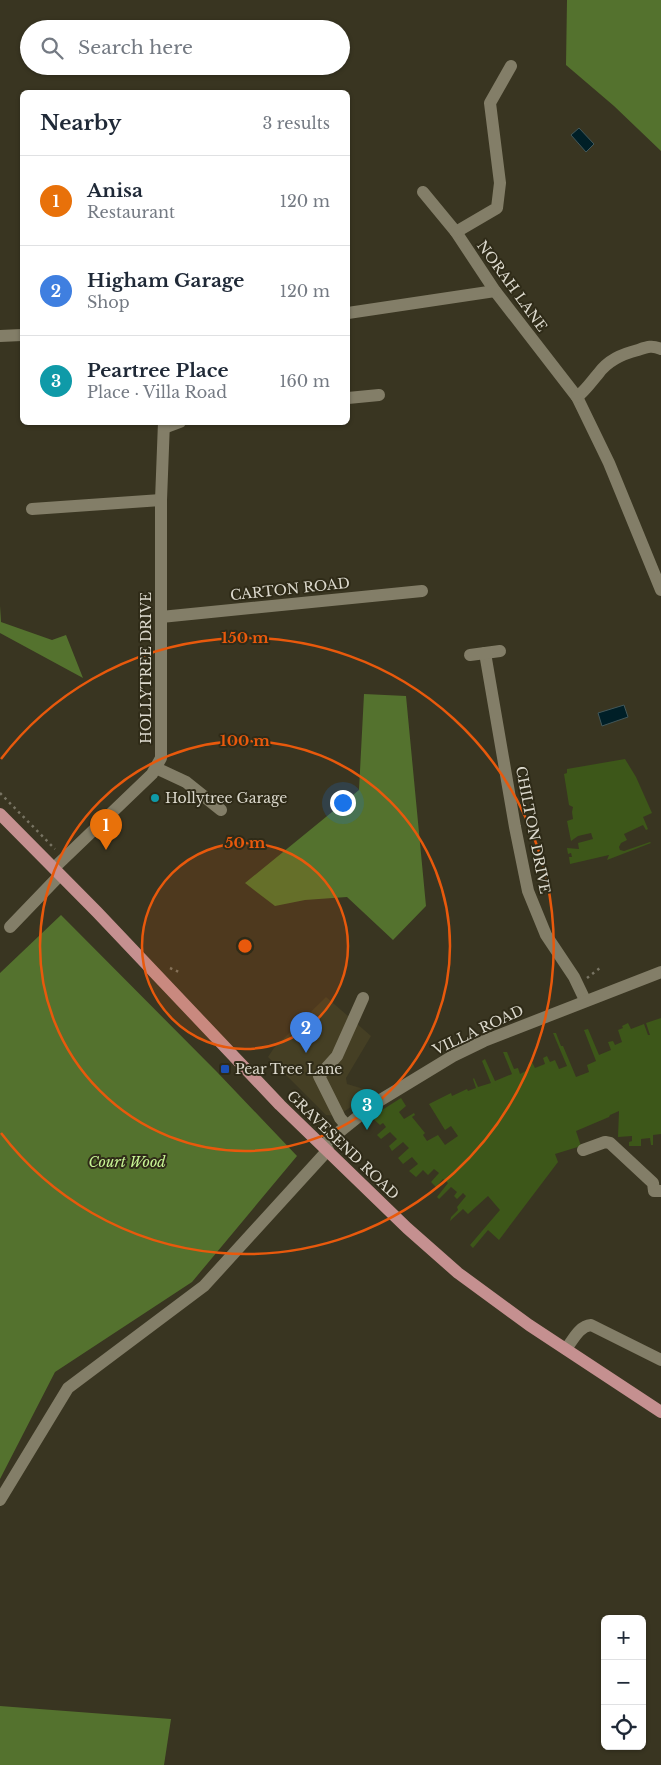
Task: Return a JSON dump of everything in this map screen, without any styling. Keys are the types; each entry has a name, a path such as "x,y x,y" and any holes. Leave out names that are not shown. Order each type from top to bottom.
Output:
{"main road":[{"name":"GRAVESEND ROAD","path":"0,814 280,1105 407,1228 458,1273 529,1325 661,1412"}],"street":[{"path":"456,232 497,208 500,183 490,103 511,66"},
{"name":"NORAH LANE","path":"423,192 456,232 495,291 577,397 609,463 661,590"},
{"path":"350,313 495,291"},
{"path":"0,336 20,335"},
{"path":"577,397 586,390 599,371 611,360 624,353 653,346 661,349"},
{"path":"350,398 379,395"},
{"name":"HOLLYTREE DRIVE","path":"156,768 160,760 162,747 160,618 164,425"},
{"path":"32,509 161,500"},
{"name":"CARTON ROAD","path":"160,618 422,591"},
{"path":"470,655 500,651"},
{"name":"CHILTON DRIVE","path":"485,653 528,891 546,935 574,977 585,1000"},
{"path":"10,927 57,872 156,768 186,782 221,810"},
{"name":"VILLA ROAD","path":"325,1147 346,1125 374,1104 453,1056 484,1041 585,1000 661,972"},
{"path":"346,1125 340,1118 319,1076 337,1056 363,998"},
{"path":"583,1150 605,1142 610,1143 653,1183 658,1191"},
{"path":"0,1500 68,1388 204,1286 325,1147"},
{"path":"566,1349 581,1329 591,1325 661,1360"}],"path":[{"path":"583,981 600,968"}],"shaded area":[{"path":"326,997 371,1036 346,1078 347,1084 374,1092 337,1116 326,1115 268,1057 274,1048"}],"green space":[{"path":"567,0 661,0 661,151 614,106 566,65"},
{"path":"0,606 1,622 52,640 66,635 83,678 0,633"},
{"path":"364,694 406,696 426,906 393,940 347,897 305,900 275,906 245,883 359,790"},
{"path":"625,759 636,777 652,813 643,817 648,829 646,830 643,825 624,834 627,840 621,843 619,847 620,850 624,851 651,843 607,860 609,855 570,864 569,857 572,857 571,853 568,854 567,848 579,849 578,843 593,839 591,833 578,836 571,841 567,821 573,819 573,807 569,805 564,774 567,773 567,769"},
{"name":"Court Wood","path":"61,915 217,1072 297,1156 192,1282 55,1372 0,1479 0,973"},
{"path":"661,1018 661,1134 653,1135 653,1145 651,1145 650,1138 641,1139 641,1146 629,1146 632,1136 618,1137 619,1111 576,1131 581,1146 555,1154 558,1162 499,1240 488,1230 473,1248 470,1245 500,1210 488,1196 468,1214 463,1209 450,1221 451,1217 458,1210 457,1207 466,1196 463,1193 457,1199 454,1196 457,1192 451,1187 439,1199 437,1197 448,1183 443,1179 436,1187 431,1182 439,1173 434,1169 428,1175 423,1170 416,1177 409,1171 418,1164 412,1157 403,1164 398,1158 409,1148 403,1142 392,1151 389,1146 397,1139 390,1132 381,1139 377,1135 386,1127 383,1123 380,1125 371,1117 401,1098 406,1106 399,1112 404,1119 414,1113 415,1115 412,1117 425,1133 423,1135 427,1141 438,1135 445,1145 458,1136 451,1126 445,1130 429,1104 451,1093 452,1096 467,1089 468,1091 476,1088 474,1078 478,1087 491,1083 482,1061 485,1059 495,1081 512,1074 503,1052 507,1052 514,1069 518,1068 520,1074 530,1069 528,1064 532,1062 535,1068 545,1064 543,1058 547,1056 550,1062 555,1060 559,1069 567,1066 553,1033 556,1033 576,1077 589,1072 587,1065 596,1061 584,1030 588,1029 599,1055 611,1050 608,1042 613,1041 615,1045 622,1042 618,1030 623,1028 622,1026 628,1023 631,1029 644,1024 648,1035 650,1035 646,1023"},
{"path":"0,1706 171,1719 164,1765 0,1765"}],"water":[{"path":"579,128 594,144 586,152 571,135"},
{"path":"624,705 628,717 602,726 598,713"}],"place":[{"name":"Hollytree Garage","path":"155,798"},
{"name":"Anisa","path":"106,850"},
{"name":"Higham Garage","path":"306,1053"},
{"name":"Pear Tree Lane","path":"225,1069"},
{"name":"Peartree Place","path":"367,1130"}]}
